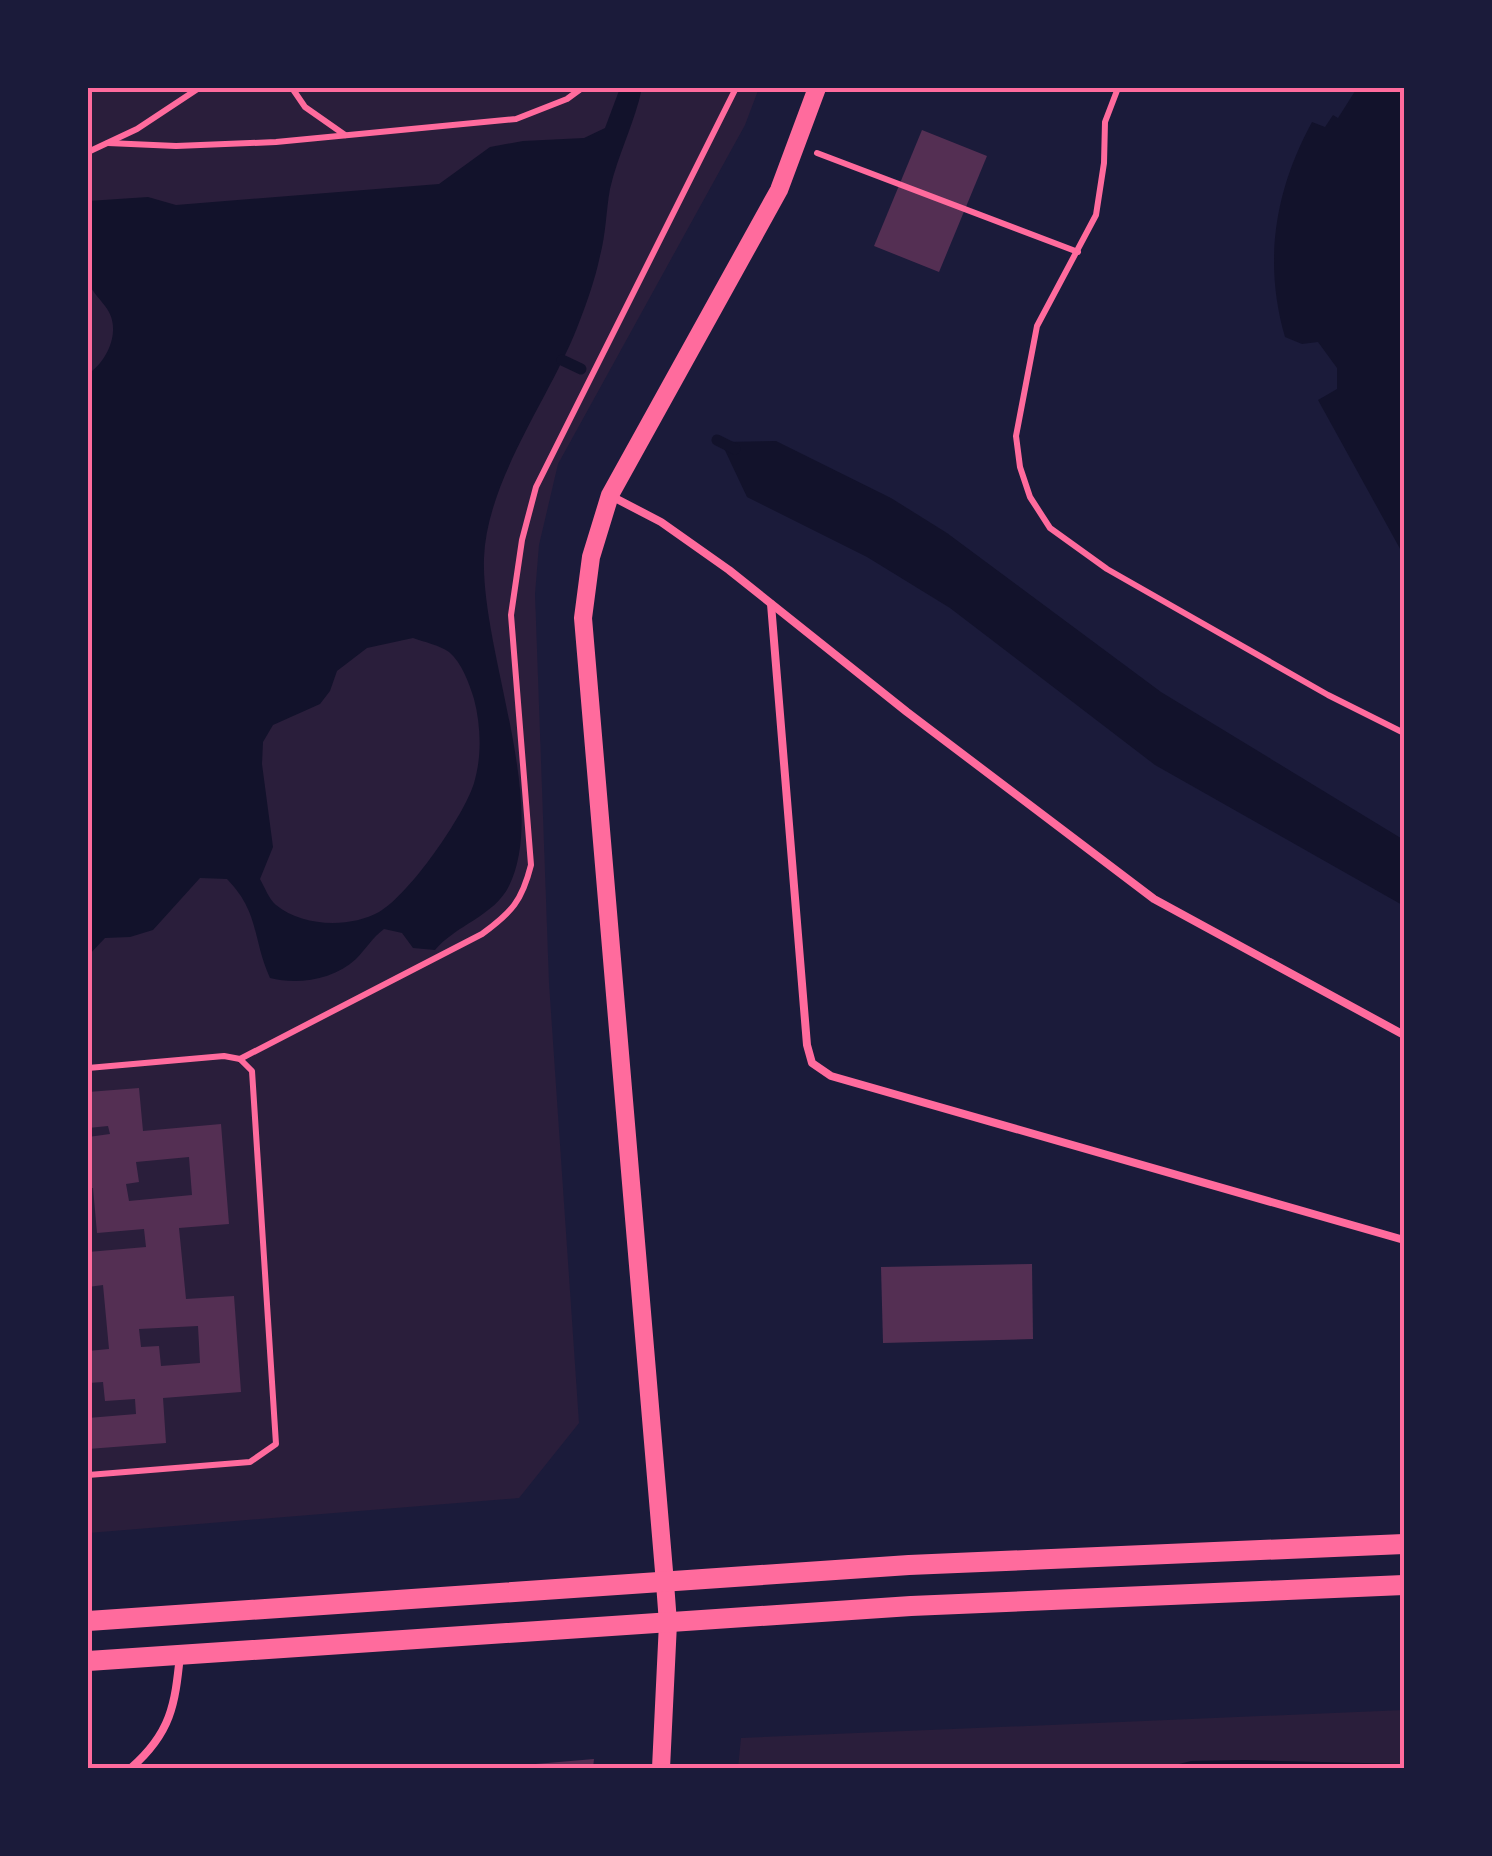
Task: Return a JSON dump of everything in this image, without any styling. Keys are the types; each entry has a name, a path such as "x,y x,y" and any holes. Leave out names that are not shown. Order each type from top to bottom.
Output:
{"main road":[{"path":"88,1620 909,1565 1404,1544"},
{"path":"88,1661 911,1606 1404,1584"}],"street":[{"path":"661,1768 668,1622 583,618 591,557 610,496 780,190 817,88"}],"lane":[{"path":"610,496 661,522 1154,899 1404,1035"},
{"path":"771,604 807,1045 812,1063 831,1076 1404,1240"},
{"path":"132,1768 150,1752 174,1708 180,1655"}],"path":[{"path":"88,152 137,129 199,88"},
{"path":"292,88 305,107 346,136"},
{"path":"108,142 176,146 346,136 516,119 567,99 582,88"},
{"path":"240,1059 482,934 505,917 524,895 532,866 511,615 522,540 536,488 736,88"},
{"path":"1118,88 1105,122 1096,215 1037,326 1016,436 1020,467 1030,497 1050,528 1107,569 1328,695 1404,733"},
{"path":"797,145 1078,252"},
{"path":"88,1068 224,1056 240,1059 252,1072 276,1444 250,1462 88,1475"}],"shaded area":[{"path":"88,88 759,88 745,125 558,464 539,545 535,594 549,983 579,1423 519,1498 88,1533"},
{"path":"620,88 642,88 610,189 602,248 587,301 565,355 507,470 488,529 484,558 492,637 518,771 522,814 519,852 509,886 485,913 435,950 413,948 402,933 384,929 347,966 315,979 270,978 245,903 227,879 200,878 153,930 130,937 105,938 88,956 88,374 107,353 113,324 88,281 88,201 148,197 176,205 439,184 490,147 584,138 605,128","holes":["413,638 449,652 461,667 472,693 479,752 474,783 447,834 391,903 354,921 327,923 299,918 274,903 260,879 273,847 262,764 263,742 273,725 320,704 337,671 367,648"]},
{"path":"1357,88 1404,88 1404,556 1318,400 1337,389 1337,368 1318,342 1302,344 1285,337 1275,281 1276,226 1299,148 1312,122 1325,127 1333,115 1338,118"},
{"path":"776,441 891,498 947,533 1161,692 1404,840 1404,906 1155,765 950,608 867,557 747,497 721,442"},
{"path":"1404,1710 1404,1768 738,1768 741,1738"},
{"path":"1191,1761 1404,1764 1404,1768 1163,1768"}],"building":[{"path":"922,130 987,156 939,272 874,246"},
{"path":"139,1088 143,1131 221,1124 229,1224 179,1228 186,1299 234,1296 241,1392 163,1398 166,1443 88,1449 88,1418 136,1414 135,1399 105,1401 103,1382 88,1383 88,1351 109,1349 103,1285 88,1287 88,1252 146,1247 144,1229 97,1233 93,1188 88,1188 88,1137 110,1134 108,1126 88,1128 88,1092","holes":["189,1157 192,1195 129,1201 126,1184 139,1182 136,1162","198,1326 200,1363 161,1366 159,1346 141,1347 139,1329"]},
{"path":"1032,1264 1033,1339 883,1343 881,1267"},
{"path":"594,1759 593,1768 512,1768 512,1766"}],"waterway":[{"path":"562,360 581,369"},
{"path":"717,440 735,449"}]}
